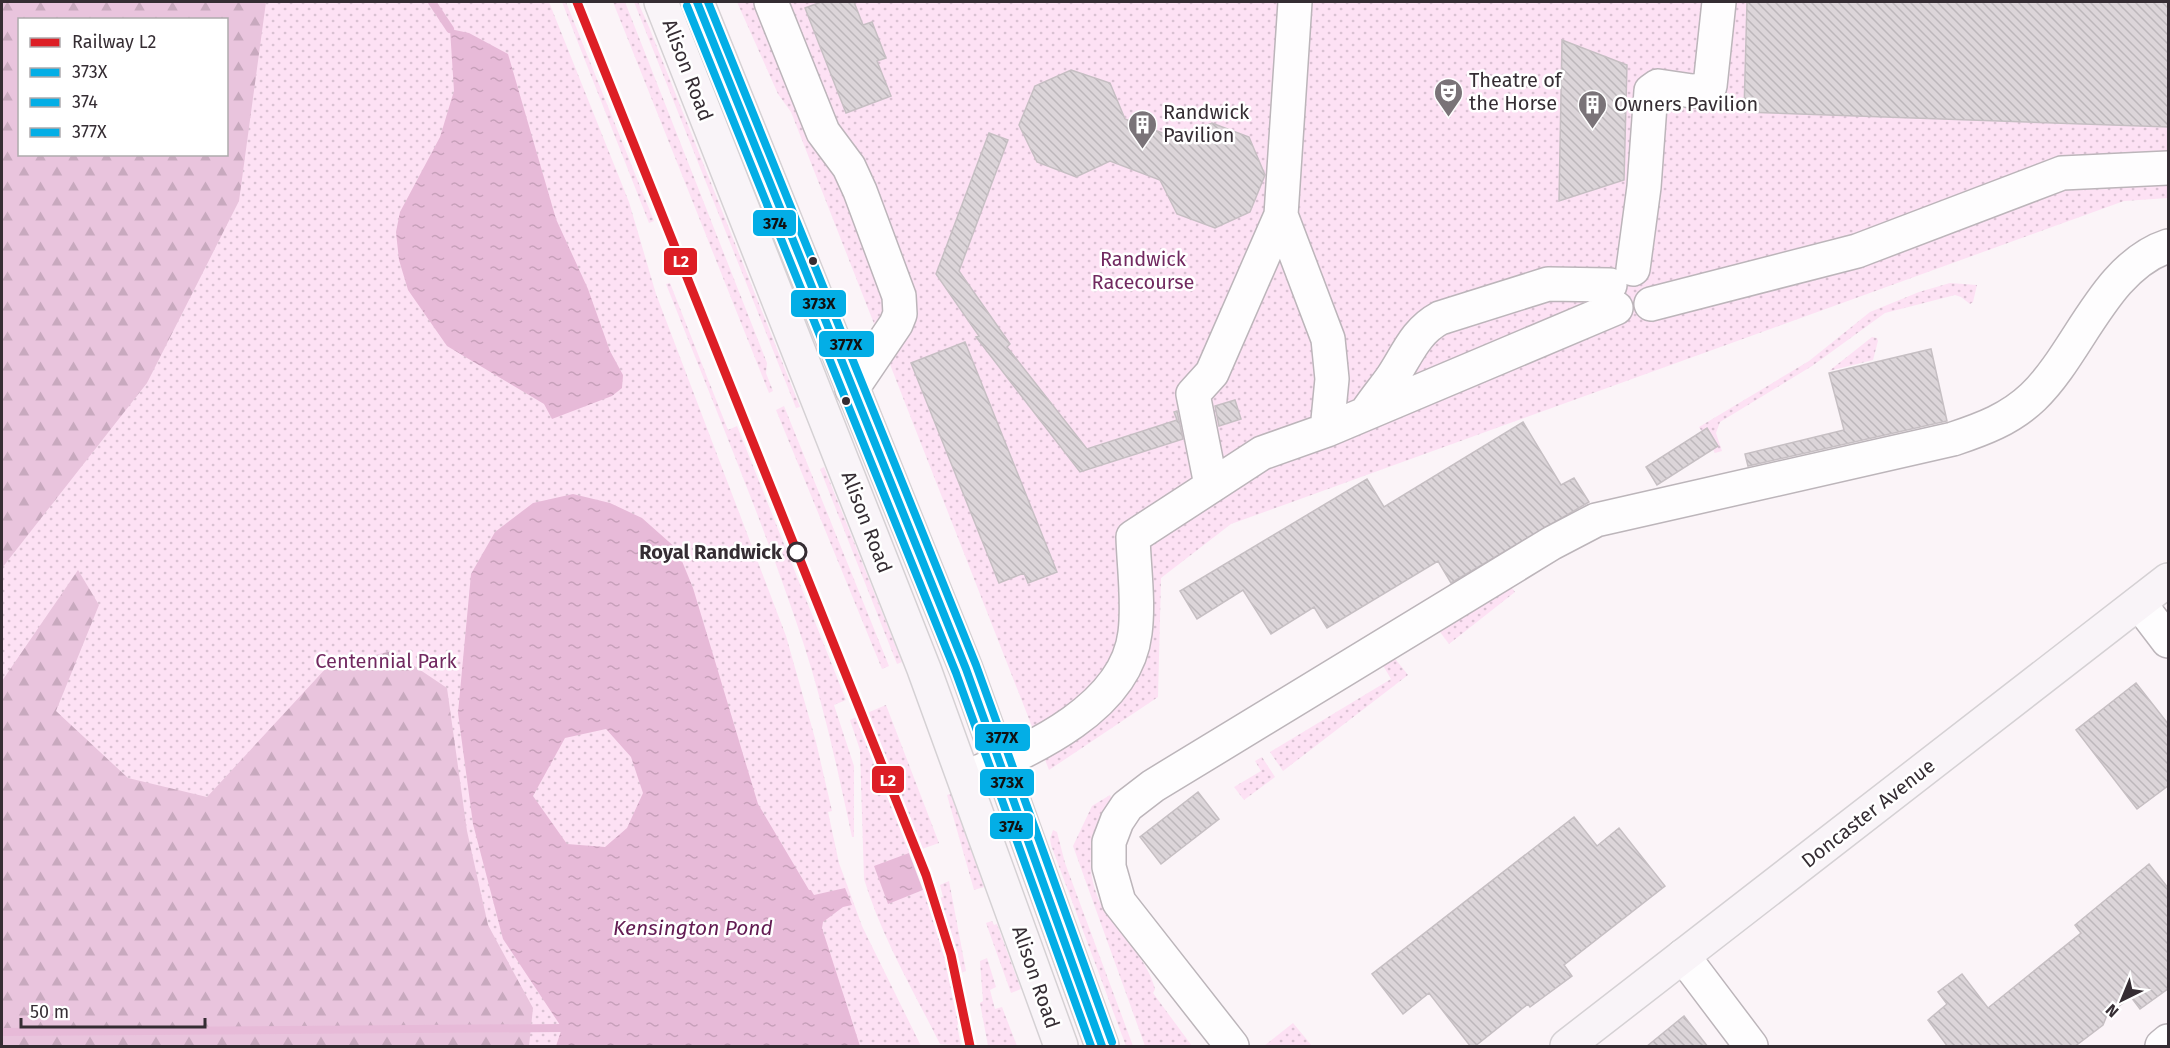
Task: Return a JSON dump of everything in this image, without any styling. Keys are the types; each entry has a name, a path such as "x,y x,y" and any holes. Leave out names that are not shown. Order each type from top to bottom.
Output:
{"main road":[{"name":"Alison Road","path":"661,2 965,778 1060,1047"},
{"name":"Alison Road","path":"697,2 966,669 1102,1047"},
{"name":"Doncaster Avenue","path":"1567,1047 2169,580"}],"street":[{"path":"771,2 823,132 849,167 860,191 899,296 900,314 896,324 852,389"},
{"path":"1211,484 1193,394 1212,373 1281,215 1295,2"},
{"path":"1620,287 1644,188 1651,91 1658,86 1692,91 1707,90 1710,86 1719,2"},
{"path":"965,778 1044,740 1101,700 1118,681 1129,658 1135,633 1133,537 1211,484 1262,453 1365,414 1620,287 1641,271 1652,282 1654,289 1651,304 1857,251 2062,173 2169,168"},
{"path":"1281,215 1328,339 1332,379 1327,430"},
{"path":"1232,1047 1119,902 1109,867 1109,842 1117,821 1127,806 1153,786 1262,719 1552,543 1596,520 1953,439 1997,423 2034,396 2125,273 2147,254 2169,246"},
{"path":"1365,414 1392,378 1413,339 1429,324 1440,318 1548,284 1620,287"},
{"path":"2139,603 2169,641"},
{"path":"1683,956 1751,1047"},
{"path":"2162,1047 2169,1041"}],"green space":[{"name":"Centennial Park","path":"2,2 549,2 629,202 656,294 786,636 816,742 832,811 828,812 839,863 862,926 921,1046 2,1046"},
{"path":"2,2 266,2 239,201 147,383 2,568"},
{"path":"562,2 566,2 654,221 649,223"},
{"path":"613,2 625,2 767,363 766,373 773,391 769,393"},
{"path":"634,2 638,2 649,27 800,407 796,408"},
{"name":"Randwick Racecourse","path":"737,2 2168,2 2168,198 2124,201 1231,524 1161,578 1158,697 1049,770 791,112 778,94"},
{"path":"670,283 728,430 737,426 846,700 834,705 854,766 854,837 852,837 811,666 754,507 666,284"},
{"path":"1950,283 1977,285 1973,302 1970,304 1955,295 1885,313 1812,366 1720,422 1716,433 1722,451 1715,453 1699,427 1809,361 1870,312 1919,292"},
{"path":"1872,337 1877,338 1878,341 1873,360 1829,371"},
{"path":"784,406 889,666 882,669 776,410"},
{"path":"824,467 902,662 897,664 820,469"},
{"path":"78,570 99,605 56,711 128,778 207,797 328,666 392,651 447,688 467,831 488,925 533,1008 529,1046 2,1046 2,681"},
{"path":"1511,587 1515,592 1449,644 1437,628"},
{"path":"1393,656 1408,675 1283,771 1270,752 1391,679 1381,662"},
{"path":"886,705 939,843 922,849 867,713"},
{"path":"858,716 913,852 875,867 888,903 923,890 927,892 949,964 963,1023 957,1025 961,1046 940,1044 889,943 864,879 860,750 850,720"},
{"path":"1262,757 1275,777 1244,800 1234,787 1261,771 1255,761"},
{"path":"953,793 984,887 974,890 947,795"},
{"path":"1110,795 1112,799 1097,827 1093,842 1091,872 1094,887 1108,916 1147,968 1155,989 1153,993 1192,1046 1145,1046 1073,846 1092,806"},
{"path":"1053,830 1057,832 1065,863 1133,1046 1126,1046 1051,845"},
{"path":"949,881 966,971 961,973 939,898 943,897 940,885"},
{"path":"992,921 994,925 997,924 1021,989 1011,993 986,923"},
{"path":"987,958 996,987 990,990 995,1009 1002,1007 1017,1046 988,1046 980,1003 983,1001 980,961"},
{"path":"1293,1023 1312,1046 1264,1046"}],"water":[{"path":"450,29 469,33 508,54 556,219 588,289 610,351 623,375 622,388 612,396 552,419 544,404 447,346 408,290 399,260 396,232 400,212 440,137 454,91"},
{"name":"Kensington Pond","path":"573,494 610,503 642,518 677,549 693,588 758,804 809,890 814,895 845,888 852,905 843,907 823,922 822,928 860,1046 556,1046 562,1028 503,939 473,824 458,713 471,574 495,532 533,503","holes":["606,729 631,757 643,793 627,828 605,847 567,844 533,796 565,738"]},
{"path":"909,853 923,890 888,904 874,866"}],"building":[{"path":"821,2 854,2 863,25 872,22 886,58 877,61 891,96 846,113 805,8"},
{"path":"1747,2 2169,2 2169,127 1744,112"},
{"name":"Owners Pavilion","path":"1562,40 1627,65 1624,180 1559,201"},
{"name":"Randwick Pavilion","path":"1071,70 1110,83 1125,119 1176,138 1212,123 1249,137 1265,175 1250,212 1215,228 1177,214 1160,180 1110,161 1076,177 1037,162 1019,125 1035,86"},
{"path":"989,133 1008,140 959,271 1010,344 1007,347 1087,449 1177,420 1174,412 1177,411 1183,439 1080,472 976,337 979,336 936,274"},
{"path":"965,342 1057,572 1028,583 1024,573 999,583 911,363"},
{"path":"1931,349 1947,421 1748,466 1745,454 1844,430 1829,373"},
{"path":"1235,400 1241,419 1219,426 1215,406"},
{"path":"1523,422 1561,485 1574,478 1589,502 1451,583 1438,561 1327,628 1314,607 1271,634 1243,590 1197,619 1180,591 1367,479 1384,507"},
{"path":"1707,428 1718,446 1657,485 1646,467"},
{"path":"2136,683 2169,725 2169,785 2137,809 2076,730"},
{"path":"1198,792 1219,819 1161,864 1140,837"},
{"path":"1574,817 1597,846 1619,828 1665,886 1564,965 1572,976 1530,1007 1528,1004 1474,1047 1471,1047 1429,993 1403,1014 1372,974"},
{"path":"2149,864 2169,889 2169,988 2140,1009 2131,997 2107,1015 2103,1025 2074,1047 1948,1047 1928,1020 1947,1004 1938,992 1962,974 1988,1008 2081,933 2075,925"},
{"path":"1684,1016 1708,1047 1646,1047"}],"waterway":[{"path":"432,2 450,29"},
{"path":"2,1032 562,1028"}],"rail line":[{"name":"L2","path":"577,2 926,875 951,955 970,1046"}],"transit line":[{"name":"373X","path":"697,2 966,669 1102,1046"},
{"name":"377X","path":"708,2 976,665 1112,1042"},
{"name":"374","path":"687,6 956,673 1091,1046"}],"place":[{"name":"Theatre of the Horse","path":"1448,118"},
{"name":"Owners Pavilion","path":"1593,130"},
{"name":"Randwick Pavilion","path":"1142,150"},
{"name":"Royal Randwick","path":"797,552"}]}
